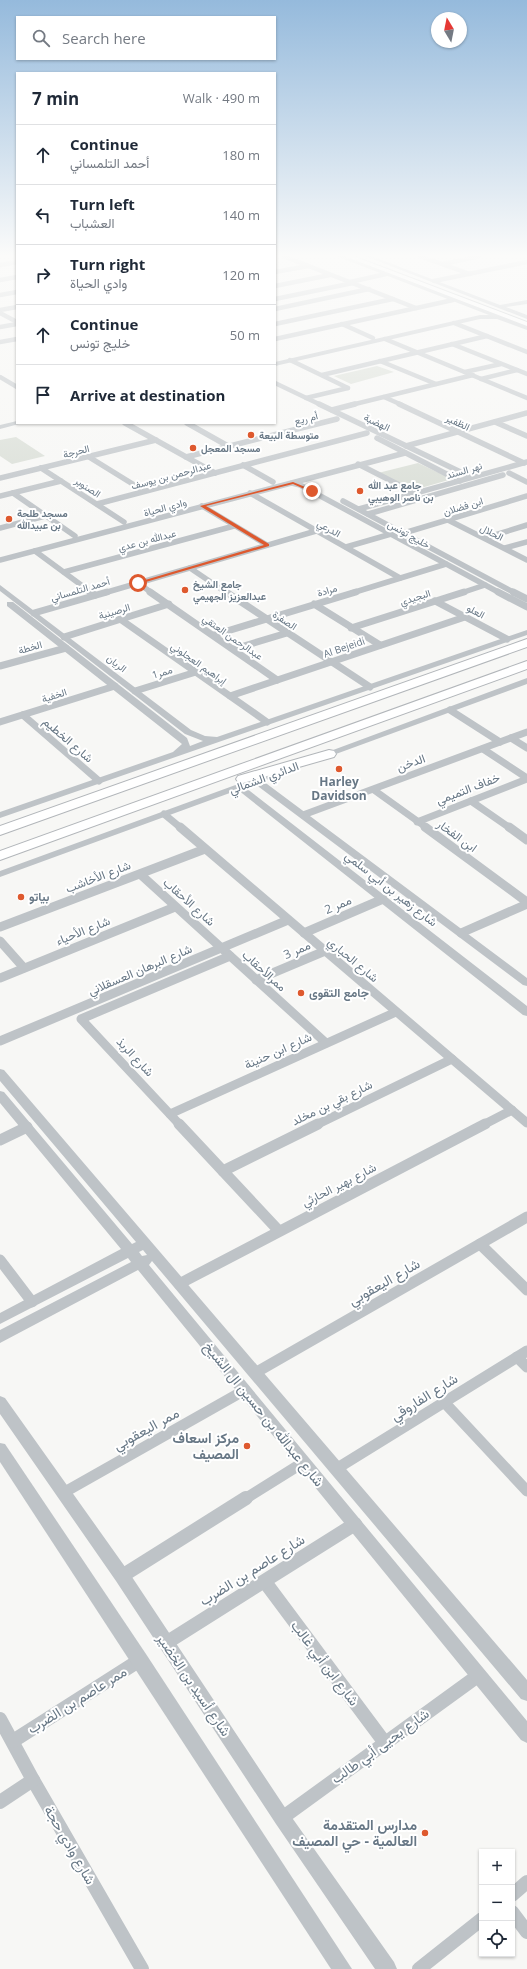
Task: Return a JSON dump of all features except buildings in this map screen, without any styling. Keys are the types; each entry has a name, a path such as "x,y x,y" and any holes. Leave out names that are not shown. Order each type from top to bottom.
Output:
{"highway":[{"path":"0,831 169,770 521,637"},
{"name":"الدائري الشمالي","path":"0,856 527,665"},
{"path":"169,770 318,706"},
{"path":"103,819 329,754"}],"street":[{"path":"276,360 329,348"},
{"path":"276,364 345,348"},
{"path":"407,348 527,398"},
{"path":"322,375 435,348"},
{"path":"462,348 527,374"},
{"path":"518,348 527,352"},
{"path":"290,360 348,388 306,398"},
{"path":"380,361 436,384"},
{"path":"465,372 501,364"},
{"path":"481,379 517,370"},
{"path":"332,410 473,376"},
{"path":"0,377 16,386"},
{"path":"6,381 16,379"},
{"name":"الهضبة","path":"276,383 471,478"},
{"name":"الهضبة","path":"276,388 460,481"},
{"path":"516,394 527,391"},
{"name":"الظفير","path":"384,397 526,464"},
{"path":"406,446 527,413"},
{"path":"2,419 16,419"},
{"name":"أم ريع","path":"186,457 337,419"},
{"path":"496,422 527,436"},
{"path":"0,427 16,423"},
{"path":"127,424 215,473"},
{"path":"189,424 228,446"},
{"name":"عبدالرحمن بن يوسف","path":"97,504 367,434"},
{"name":"الحرجة","path":"0,478 156,440"},
{"name":"وادي الحياة","path":"2,558 124,522 397,449"},
{"name":"وادي الحياة","path":"2,558 35,551 358,464 405,453"},
{"path":"379,454 386,457"},
{"path":"89,457 144,491"},
{"path":"358,464 415,493"},
{"name":"نهر السند","path":"359,509 388,505 509,473 526,464"},
{"name":"نهر السند","path":"368,514 415,493 526,464"},
{"path":"243,466 273,482"},
{"name":"الصنوبر","path":"41,468 124,522"},
{"path":"442,472 452,469"},
{"path":"509,473 527,482"},
{"name":"خليج تونس","path":"316,476 308,479 309,483 520,595 527,605"},
{"path":"0,496 61,481"},
{"name":"خليج تونس","path":"281,485 293,483 300,484 485,585 527,605"},
{"path":"13,493 75,536"},
{"name":"الدرعي","path":"250,493 400,578"},
{"name":"ابن فضلان","path":"404,533 526,497"},
{"path":"202,506 267,545"},
{"path":"0,528 45,516"},
{"name":"الحلال","path":"448,520 527,560"},
{"path":"485,538 527,525"},
{"name":"عبدالله بن عدي","path":"64,572 234,526"},
{"path":"519,528 527,532"},
{"name":"أحمد التلمساني","path":"34,613 316,531"},
{"path":"346,547 391,534"},
{"path":"505,548 527,542"},
{"path":"35,551 94,595"},
{"name":"مرادة","path":"214,635 446,564"},
{"name":"الصفرة","path":"190,568 370,687"},
{"name":"عبدالرحمن العتقي","path":"138,583 277,680"},
{"name":"البجيدي","path":"351,628 485,585"},
{"name":"الريان","path":"0,587 135,692 194,735 209,739 228,736"},
{"path":"520,595 527,593"},
{"name":"الريان","path":"0,596 183,739"},
{"name":"العلو","path":"435,601 465,617 521,637"},
{"name":"الرصينية","path":"64,636 169,604"},
{"path":"314,604 380,645"},
{"name":"Al Bejeidi","path":"230,696 465,617"},
{"name":"إبراهيم العجلوني","path":"120,620 267,722"},
{"path":"234,650 287,633"},
{"path":"2,813 521,637"},
{"name":"الخطة","path":"0,666 66,648"},
{"name":"ممر1","path":"135,692 196,672"},
{"name":"الدائري الشمالي","path":"0,874 527,681"},
{"name":"الخفية","path":"0,722 115,686"},
{"path":"450,710 500,742"},
{"name":"شارع الخطيم","path":"23,715 99,780"},
{"name":"الدخن","path":"303,815 374,790 527,732"},
{"path":"174,754 185,747 186,744 183,739 194,735"},
{"path":"511,738 527,748"},
{"path":"483,749 527,778"},
{"name":"خفاف التميمي","path":"417,822 527,778"},
{"name":"شارع زهير بن أبي سلمي","path":"256,780 461,933 525,978"},
{"name":"شارع زهير بن أبي سلمي","path":"239,787 527,1012"},
{"name":"ابن الفخار","path":"374,790 527,903"},
{"path":"471,801 527,840"},
{"name":"شارع الحباري","path":"164,814 527,1123"},
{"name":"شارع الأخاشب","path":"0,927 204,849"},
{"name":"شارع الأحقاب","path":"140,874 222,948"},
{"name":"ممر 2","path":"304,933 383,899"},
{"path":"461,933 527,903"},
{"name":"شارع الأحياء","path":"0,978 175,907"},
{"name":"شارع البرهان العسقلاني","path":"0,1041 288,920"},
{"path":"0,941 24,968"},
{"name":"ممرالأحقاب","path":"222,948 326,1044"},
{"name":"ممر 3","path":"256,980 324,951"},
{"name":"شارع الربذ","path":"230,956 81,1018 279,1231"},
{"name":"شارع ابن حنينة","path":"170,1114 396,1012"},
{"name":"شارع بقي بن مخلد","path":"223,1171 452,1059"},
{"name":"شارع عبدالله بن حسين ال الشيخ","path":"0,1073 527,1693"},
{"name":"شارع عبدالله بن حسين ال الشيخ","path":"0,1095 141,1263 527,1734"},
{"name":"شارع بهير الحارثي","path":"179,1284 512,1110"},
{"path":"0,1140 27,1127"},
{"name":"شارع اليعقوبي","path":"255,1373 527,1217"},
{"path":"0,1319 131,1252 145,1243"},
{"path":"480,1244 527,1290"},
{"path":"0,1337 154,1255"},
{"path":"0,1260 32,1302"},
{"path":"522,1354 527,1367"},
{"name":"شارع الفاروقي","path":"336,1468 522,1354"},
{"name":"ممر اليعقوبي","path":"63,1494 245,1390"},
{"name":"شارع أسيد بن الخضير","path":"0,1402 63,1494 122,1576 282,1818 386,1969"},
{"path":"444,1402 527,1491"},
{"path":"0,1449 342,1969"},
{"path":"122,1576 304,1462"},
{"name":"شارع عاصم بن الضرب","path":"166,1643 355,1524"},
{"name":"شارع ابن أبي غالب","path":"265,1582 385,1743"},
{"name":"ممر عاصم بن الضرب","path":"13,1741 140,1660"},
{"name":"شارع يحيى أبي طالب","path":"282,1818 479,1675"},
{"name":"شارع وادي حجة","path":"0,1719 33,1780 142,1969"},
{"path":"0,1802 33,1780"},
{"path":"515,1892 527,1882"},
{"path":"515,1916 527,1932"},
{"path":"419,1969 479,1921"}],"shaded area":[{"path":"377,366 394,372 351,384 334,376"},
{"path":"16,437 45,456 12,464 0,456 0,440"},
{"path":"418,463 452,479 414,490 378,473"}],"place":[{"name":"متوسطة البيعة","path":"251,435"},
{"name":"مسجد المعجل","path":"193,448"},
{"name":"جامع عبد الله بن ناصر الوهيبي","path":"360,491"},
{"name":"مسجد طلحة بن عبيدالله","path":"9,519"},
{"name":"جامع الشيخ عبدالعزيز الجهيمي","path":"185,590"},
{"name":"Harley Davidson","path":"339,769"},
{"name":"بياتو","path":"21,897"},
{"name":"جامع التقوى","path":"301,993"},
{"name":"مركز اسعاف المصيف","path":"247,1446"},
{"name":"مدارس المتقدمة العالمية - حي المصيف","path":"425,1833"}],"route":[{"path":"138,583 267,545 202,506 293,483 300,484 312,491"}]}
